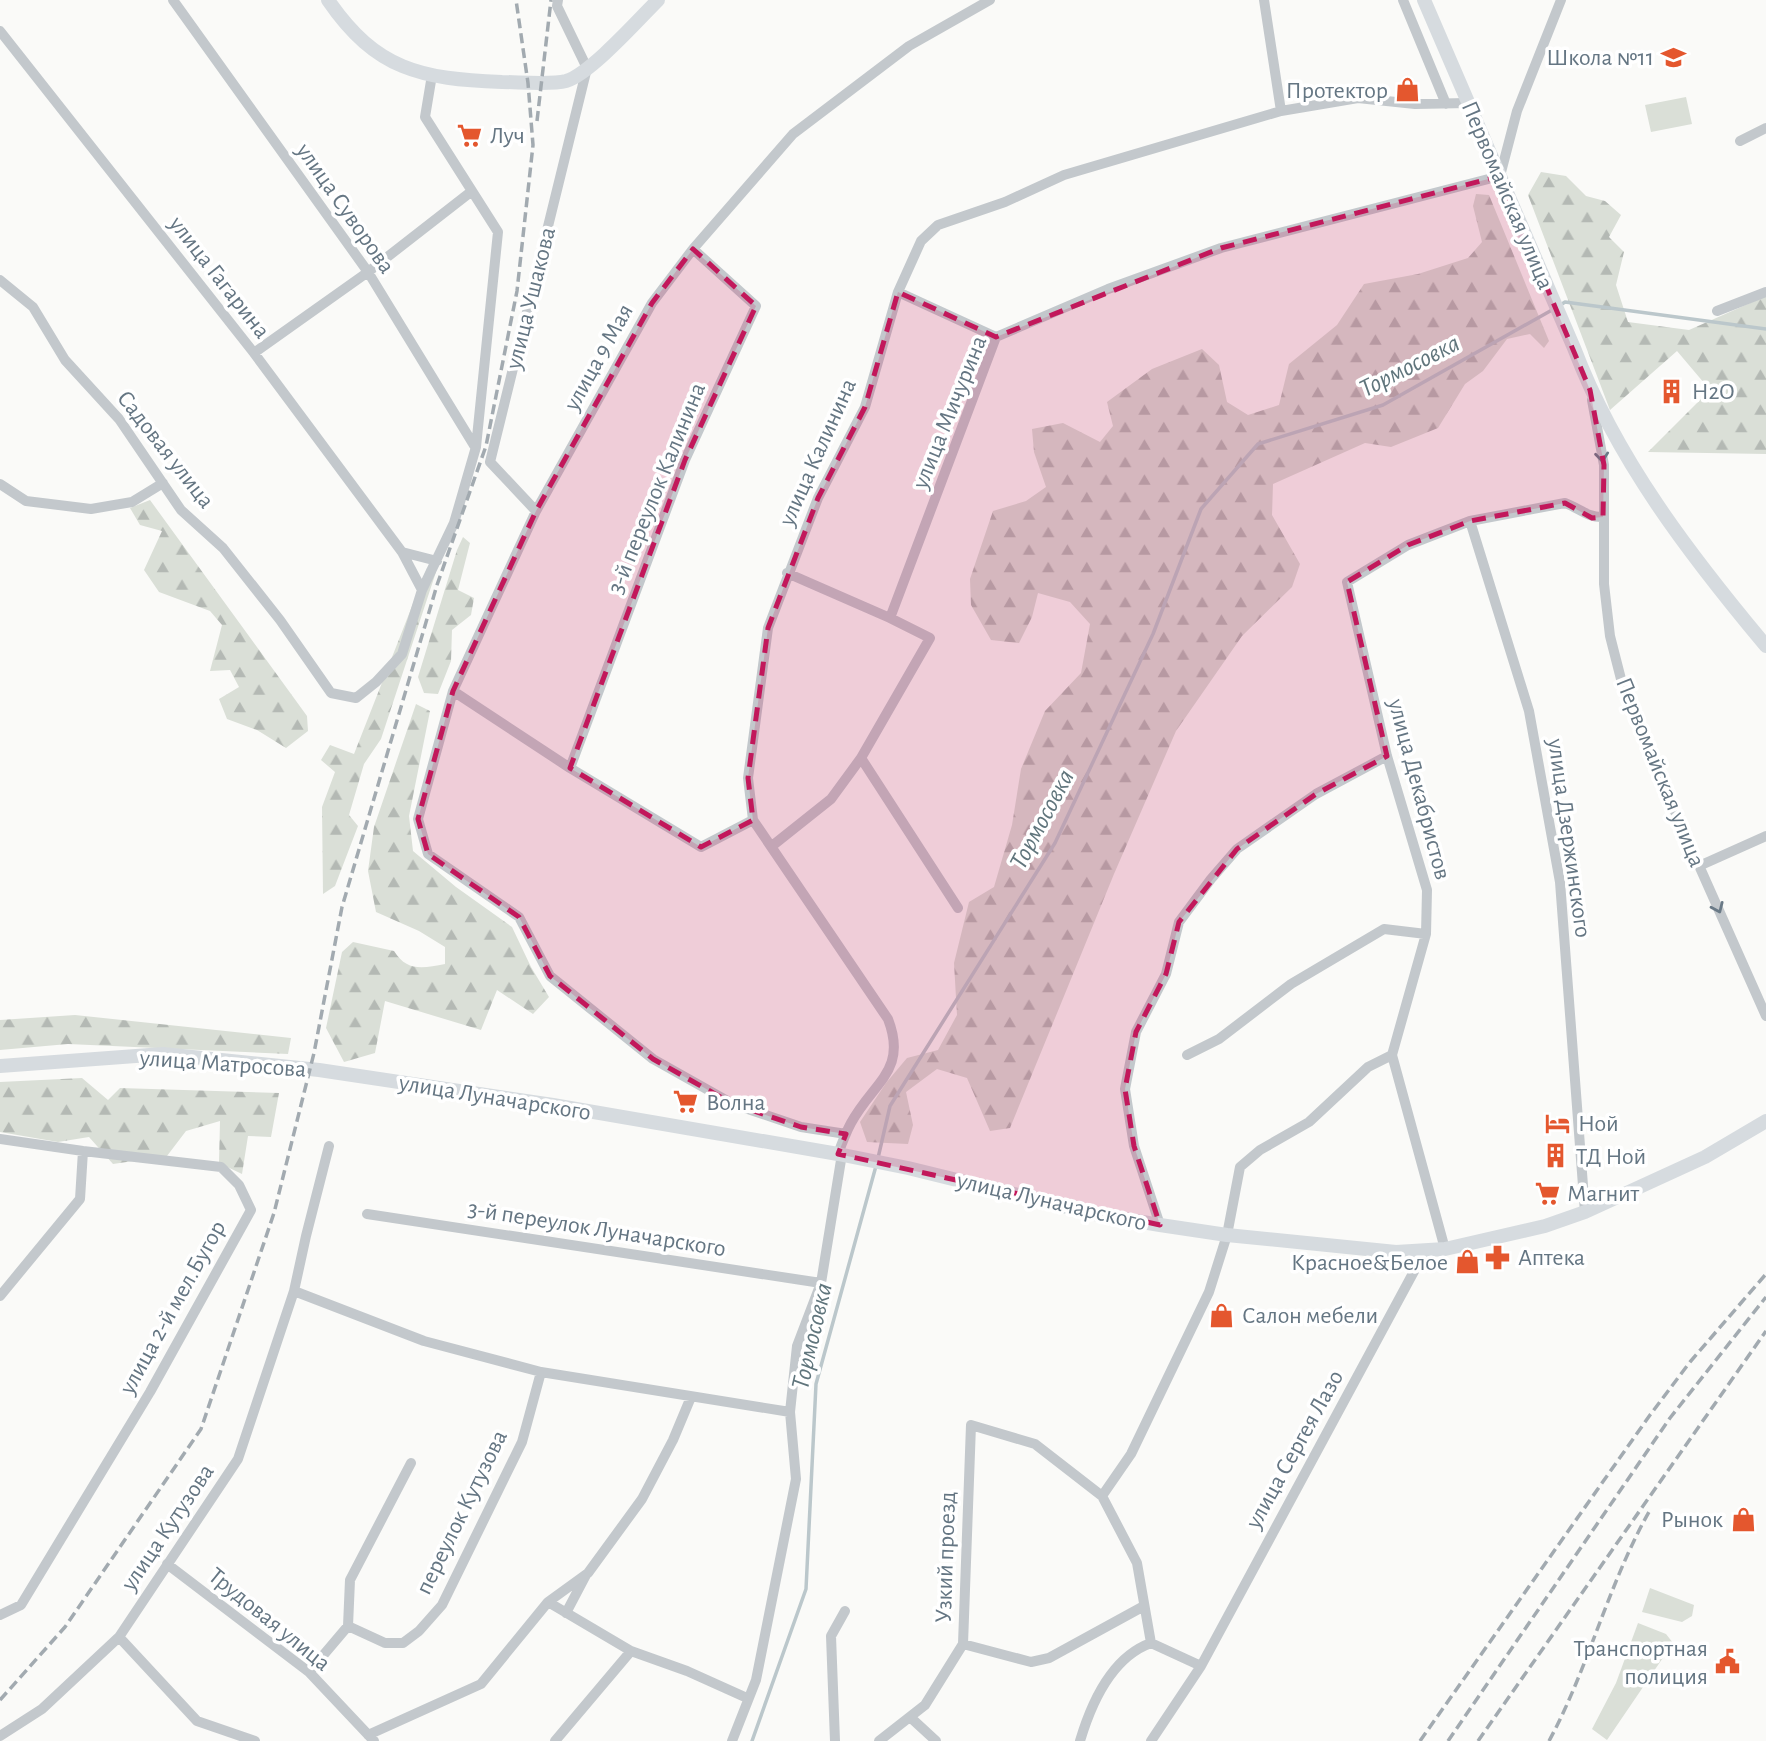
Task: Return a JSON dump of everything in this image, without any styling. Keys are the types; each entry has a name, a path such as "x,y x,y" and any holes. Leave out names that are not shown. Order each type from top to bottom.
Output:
{"main road":[{"path":"328,0 366,46 390,61 432,75 463,80 542,82 567,81 587,68 607,52 658,0"},
{"name":"Первомайская улица","path":"1424,0 1590,390 1635,471 1684,541 1766,646"},
{"name":"улица Матросова","path":"0,1066 163,1054 319,1070"},
{"name":"улица Луначарского","path":"319,1070 553,1105 840,1154 1095,1214 1160,1225 1227,1235 1396,1252 1445,1249 1502,1238 1585,1212 1704,1157 1766,1121"}],"street":[{"name":"улица Суворова","path":"173,0 368,272 475,447"},
{"path":"558,0 557,6 587,68"},
{"name":"улица 9 Мая","path":"846,1134 801,1127 733,1104 653,1059 550,976 519,917 428,855 418,819 453,691 536,511 652,303 692,249 793,134 909,46 990,0"},
{"path":"1264,0 1281,111"},
{"path":"1403,0 1446,104"},
{"path":"1500,176 1517,111 1561,0"},
{"name":"улица Гагарина","path":"0,31 254,353 402,552 422,590"},
{"name":"улица Ушакова","path":"536,511 490,462 587,68"},
{"path":"422,590 454,523 475,447 498,232 425,117 432,75"},
{"name":"улица Калинина","path":"732,1741 756,1680 796,1479 790,1412 797,1346 821,1283 840,1154 852,1122 888,1071 895,1056 895,1038 888,1019 753,820 748,778 768,628 818,498 865,407 898,292 922,241 938,225 1004,202 1064,175 1281,111 1358,98 1415,104 1468,103"},
{"path":"1740,141 1766,128"},
{"name":"улица Мичурина","path":"890,618 996,337 1108,289 1221,248 1500,176"},
{"path":"254,353 368,272 472,191"},
{"name":"3-й переулок Калинина","path":"570,768 685,460 756,306 692,249"},
{"name":"Садовая улица","path":"0,280 33,307 65,360 119,419 181,510 223,548 280,621 331,693 356,698 376,682 402,654 422,590"},
{"path":"898,292 996,337"},
{"path":"1717,311 1766,292"},
{"name":"Первомайская улица","path":"1590,390 1604,465 1604,583 1610,636 1622,683 1634,718 1766,1017"},
{"path":"0,484 26,501 91,509 132,502 163,483"},
{"path":"1470,521 1565,503 1592,517 1603,517"},
{"name":"улица Декабристов","path":"1392,1055 1426,934 1427,890 1387,756 1347,582 1408,545 1470,521"},
{"name":"улица Дзержинского","path":"1470,521 1529,711 1560,882 1585,1212"},
{"path":"402,552 437,561"},
{"path":"772,846 831,799 861,758 930,638 788,573"},
{"path":"453,691 570,768 701,847 753,820"},
{"path":"1160,1225 1134,1146 1125,1089 1136,1032 1166,974 1180,922 1237,849 1316,794 1387,756"},
{"path":"861,758 958,908"},
{"path":"1699,866 1766,836"},
{"path":"1187,1055 1219,1039 1291,984 1384,929 1426,934"},
{"path":"1151,1643 1137,1563 1102,1496 1131,1454 1209,1292 1227,1235 1240,1167 1259,1150 1309,1122 1367,1067 1392,1055 1445,1249"},
{"name":"улица 2-й мел.Бугор","path":"0,1139 83,1152 221,1167 239,1185 251,1210 150,1392 21,1605 0,1615"},
{"name":"улица Кутузова","path":"0,1736 42,1709 119,1636 238,1459 294,1291 329,1146"},
{"path":"0,1296 80,1199 83,1152"},
{"name":"3-й переулок Луначарского","path":"367,1214 821,1283"},
{"name":"улица Сергея Лазо","path":"1151,1741 1201,1667 1425,1251"},
{"path":"294,1291 424,1341 541,1372 790,1412"},
{"name":"переулок Кутузова","path":"348,1626 385,1643 403,1643 419,1631 442,1605 522,1442 541,1372"},
{"path":"566,1613 588,1573 642,1499 673,1440 691,1397"},
{"name":"Узкий проезд","path":"879,1741 925,1705 963,1644 971,1425 1035,1444 1102,1496"},
{"path":"309,1672 348,1626 350,1580 411,1463"},
{"name":"Трудовая улица","path":"167,1564 309,1672 371,1738"},
{"path":"371,1738 481,1684 548,1602 588,1573"},
{"path":"548,1602 631,1651 687,1671 747,1698"},
{"path":"963,1644 1031,1662 1049,1658 1144,1606"},
{"path":"835,1741 831,1636 845,1611"},
{"path":"119,1636 197,1721 255,1741"},
{"path":"1080,1741 1109,1676 1138,1648 1151,1643 1201,1667"},
{"path":"555,1741 631,1651"},
{"path":"910,1717 936,1741"}],"highlighted area":[{"path":"1500,176 1590,390 1604,465 1603,517 1592,518 1565,503 1470,521 1408,545 1347,582 1387,756 1316,794 1237,849 1179,922 1166,974 1136,1032 1125,1089 1134,1146 1160,1225 838,1154 846,1134 801,1127 733,1104 653,1059 550,976 519,917 428,854 418,819 453,691 536,511 652,303 693,249 756,306 685,460 570,768 701,847 753,820 748,778 768,628 818,498 865,407 898,292 996,337 1221,248"}],"green space":[{"path":"1686,97 1692,124 1651,132 1645,105"},
{"path":"1541,172 1566,176 1586,196 1605,201 1621,215 1609,237 1624,252 1616,285 1628,322 1689,330 1766,296 1766,454 1648,452 1710,390 1677,351 1610,410 1528,195"},
{"path":"1476,194 1489,195 1549,341 1544,348 1530,334 1507,339 1483,371 1465,384 1438,428 1391,447 1365,443 1273,484 1272,515 1300,564 1292,587 1242,636 1176,731 1010,1128 990,1131 967,1078 937,1069 906,1092 913,1125 908,1144 867,1142 860,1122 886,1083 907,1058 938,1050 957,1015 954,963 969,902 994,887 1012,825 1021,769 1045,711 1081,673 1090,624 1070,602 1038,593 1032,617 1019,643 991,640 971,605 970,579 993,511 1026,501 1046,487 1034,452 1032,429 1063,423 1100,442 1113,426 1107,402 1152,369 1202,349 1219,365 1227,402 1248,415 1279,405 1289,364 1337,325 1364,284 1418,274 1468,258 1482,242 1473,206"},
{"path":"150,500 307,716 308,731 286,748 257,730 227,719 219,699 239,687 230,670 210,671 222,625 210,611 159,592 144,570 162,531 140,525 130,508"},
{"path":"463,537 470,543 458,590 474,598 471,615 452,630 451,661 438,694 424,693 418,677"},
{"path":"427,568 436,572 381,739 364,764 349,815 358,826 335,886 323,894 322,807 335,772 321,760 330,745 354,754"},
{"path":"416,704 430,711 409,816 413,851 456,887 512,927 549,997 533,1014 497,990 481,1030 385,1001 375,1053 344,1062 326,1028 342,952 353,942 394,951 404,962 416,967 445,964 445,947 419,931 376,912 368,871 374,827"},
{"path":"75,1015 291,1038 288,1054 68,1044 0,1050 0,1020"},
{"path":"82,1078 108,1100 120,1088 279,1093 271,1137 248,1136 242,1174 219,1163 220,1121 186,1131 167,1156 113,1164 89,1137 58,1142 0,1132 0,1082"},
{"path":"1650,1588 1694,1605 1692,1616 1682,1622 1642,1612"},
{"path":"1638,1623 1666,1634 1673,1643 1607,1740 1592,1729 1616,1683"}],"waterway":[{"name":"Тормосовка","path":"1559,306 1565,302 1766,329"},
{"name":"Тормосовка","path":"878,1158 890,1106 1055,843 1153,634 1201,509 1258,444 1383,405 1552,310"},
{"name":"Тормосовка","path":"752,1741 806,1589 816,1384 876,1166"}],"railway":[{"path":"0,1700 65,1627 201,1429 274,1213 314,1053 342,907 437,585 486,446 517,291 533,145 528,83 516,0"},
{"path":"537,121 551,0"},
{"path":"1420,1741 1650,1415 1690,1362 1766,1274"},
{"path":"1448,1741 1670,1418 1766,1297"},
{"path":"1478,1741 1766,1331"},
{"path":"1549,1741 1576,1684 1622,1567 1650,1510"}],"place":[{"name":"Школа №11","path":"1674,57"},
{"name":"Протектор","path":"1408,90"},
{"name":"Луч","path":"470,135"},
{"name":"H2O","path":"1672,391"},
{"name":"Волна","path":"686,1102"},
{"name":"Ной","path":"1558,1123"},
{"name":"ТД Ной","path":"1556,1156"},
{"name":"Магнит","path":"1547,1193"},
{"name":"Аптека","path":"1498,1257"},
{"name":"Красное&Белое","path":"1468,1262"},
{"name":"Салон мебели","path":"1222,1315"},
{"name":"Рынок","path":"1743,1519"},
{"name":"Транспортная полиция","path":"1728,1662"}]}
